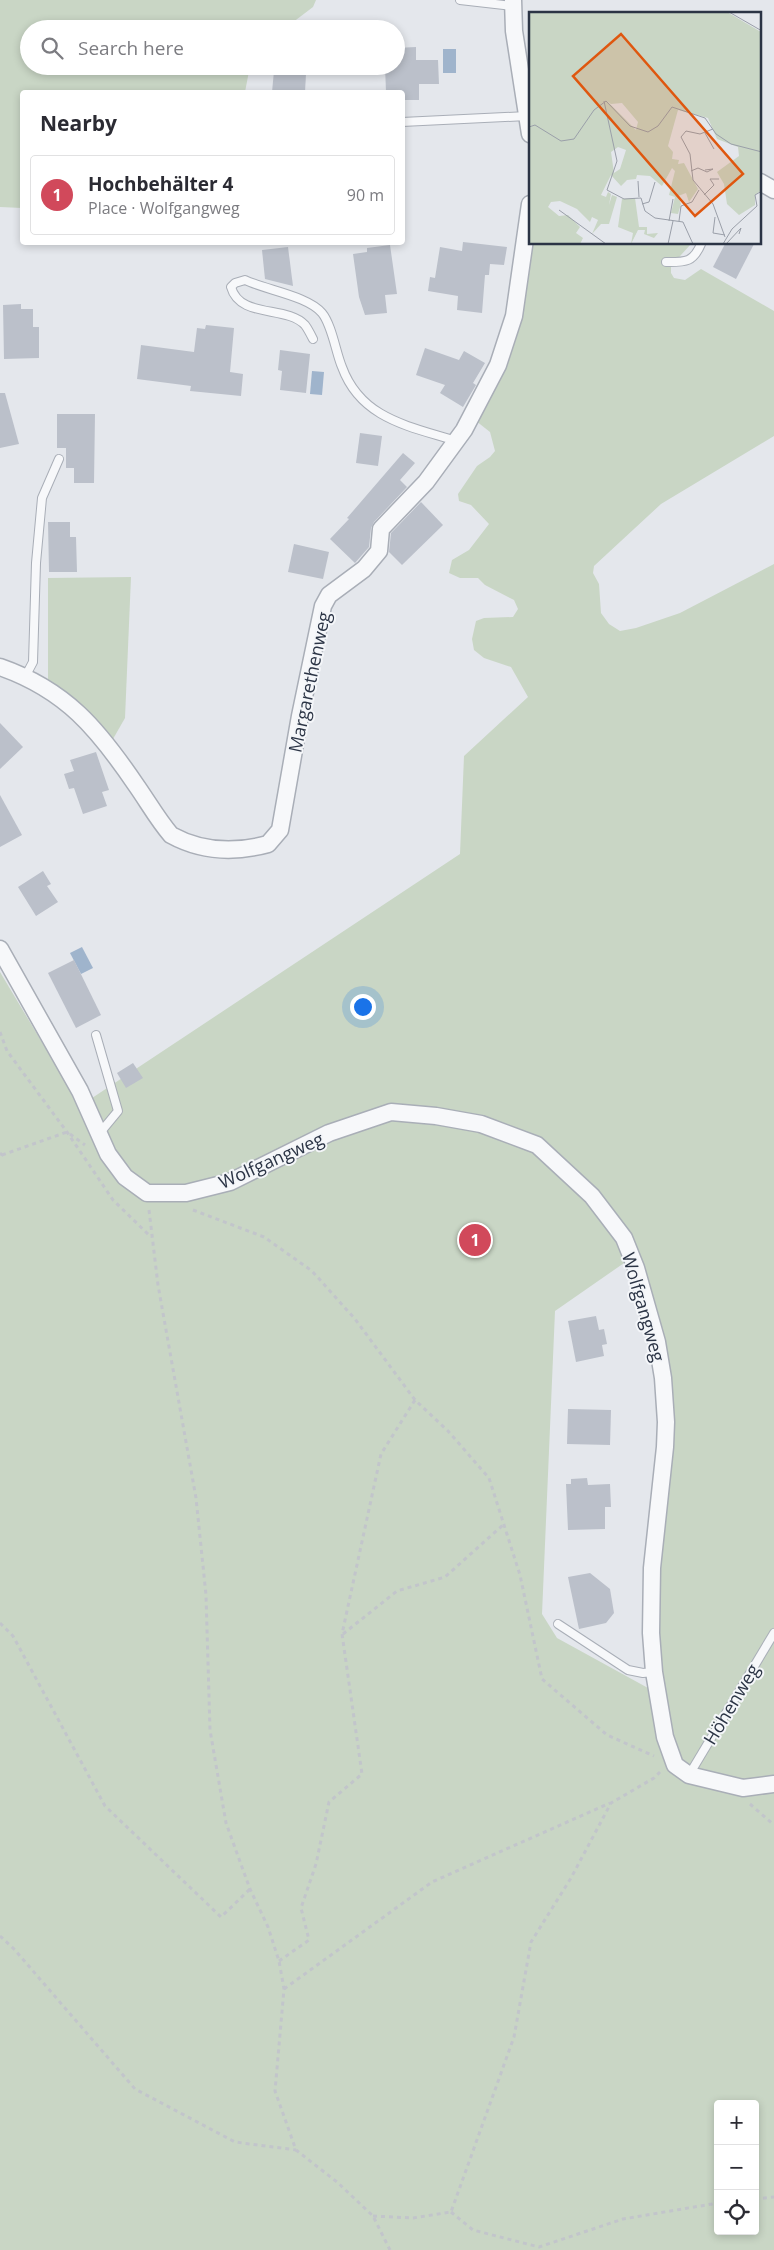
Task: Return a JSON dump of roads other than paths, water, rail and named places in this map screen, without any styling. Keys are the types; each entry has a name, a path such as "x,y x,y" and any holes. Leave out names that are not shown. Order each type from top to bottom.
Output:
{"street":[{"path":"513,3 514,31 529,128"},
{"path":"762,183 774,190"},
{"name":"Margarethenweg","path":"0,667 25,677 75,708 122,764 172,835 182,841 207,849 224,850 268,844 280,830 300,716 323,606 329,595 364,569 379,551 381,529 426,482 464,430 498,365 514,316 529,211"},
{"path":"0,949 80,1090 99,1134"},
{"name":"Wolfgangweg","path":"99,1134 108,1154 125,1178 147,1193 186,1193 230,1182 328,1133 391,1112 436,1116 481,1124 537,1145 592,1196 624,1238 636,1268 657,1342 663,1378 665,1447 652,1568 651,1633 654,1672 665,1737 675,1765 689,1775 743,1788 774,1784"}],"lane":[{"path":"460,0 513,3"},
{"path":"405,122 527,116"},
{"path":"666,262 688,262 697,253 701,245"},
{"path":"313,339 305,325 292,318 243,304 234,295 231,287 235,283 245,280 313,306 323,314 342,370 355,393 368,406 384,418 456,441"},
{"path":"25,677 33,662 36,564 42,498 59,459"},
{"path":"96,1035 118,1111 99,1134"},
{"path":"558,1624 628,1670 643,1673 654,1672"},
{"name":"Höhenweg","path":"689,1775 774,1633"}],"water":[{"path":"443,49 456,49 456,73 443,73"},
{"path":"312,371 324,372 322,395 310,394"},
{"path":"82,947 93,968 81,974 70,953"}],"place":[{"name":"Hochbehälter 4","path":"475,1240"}]}
